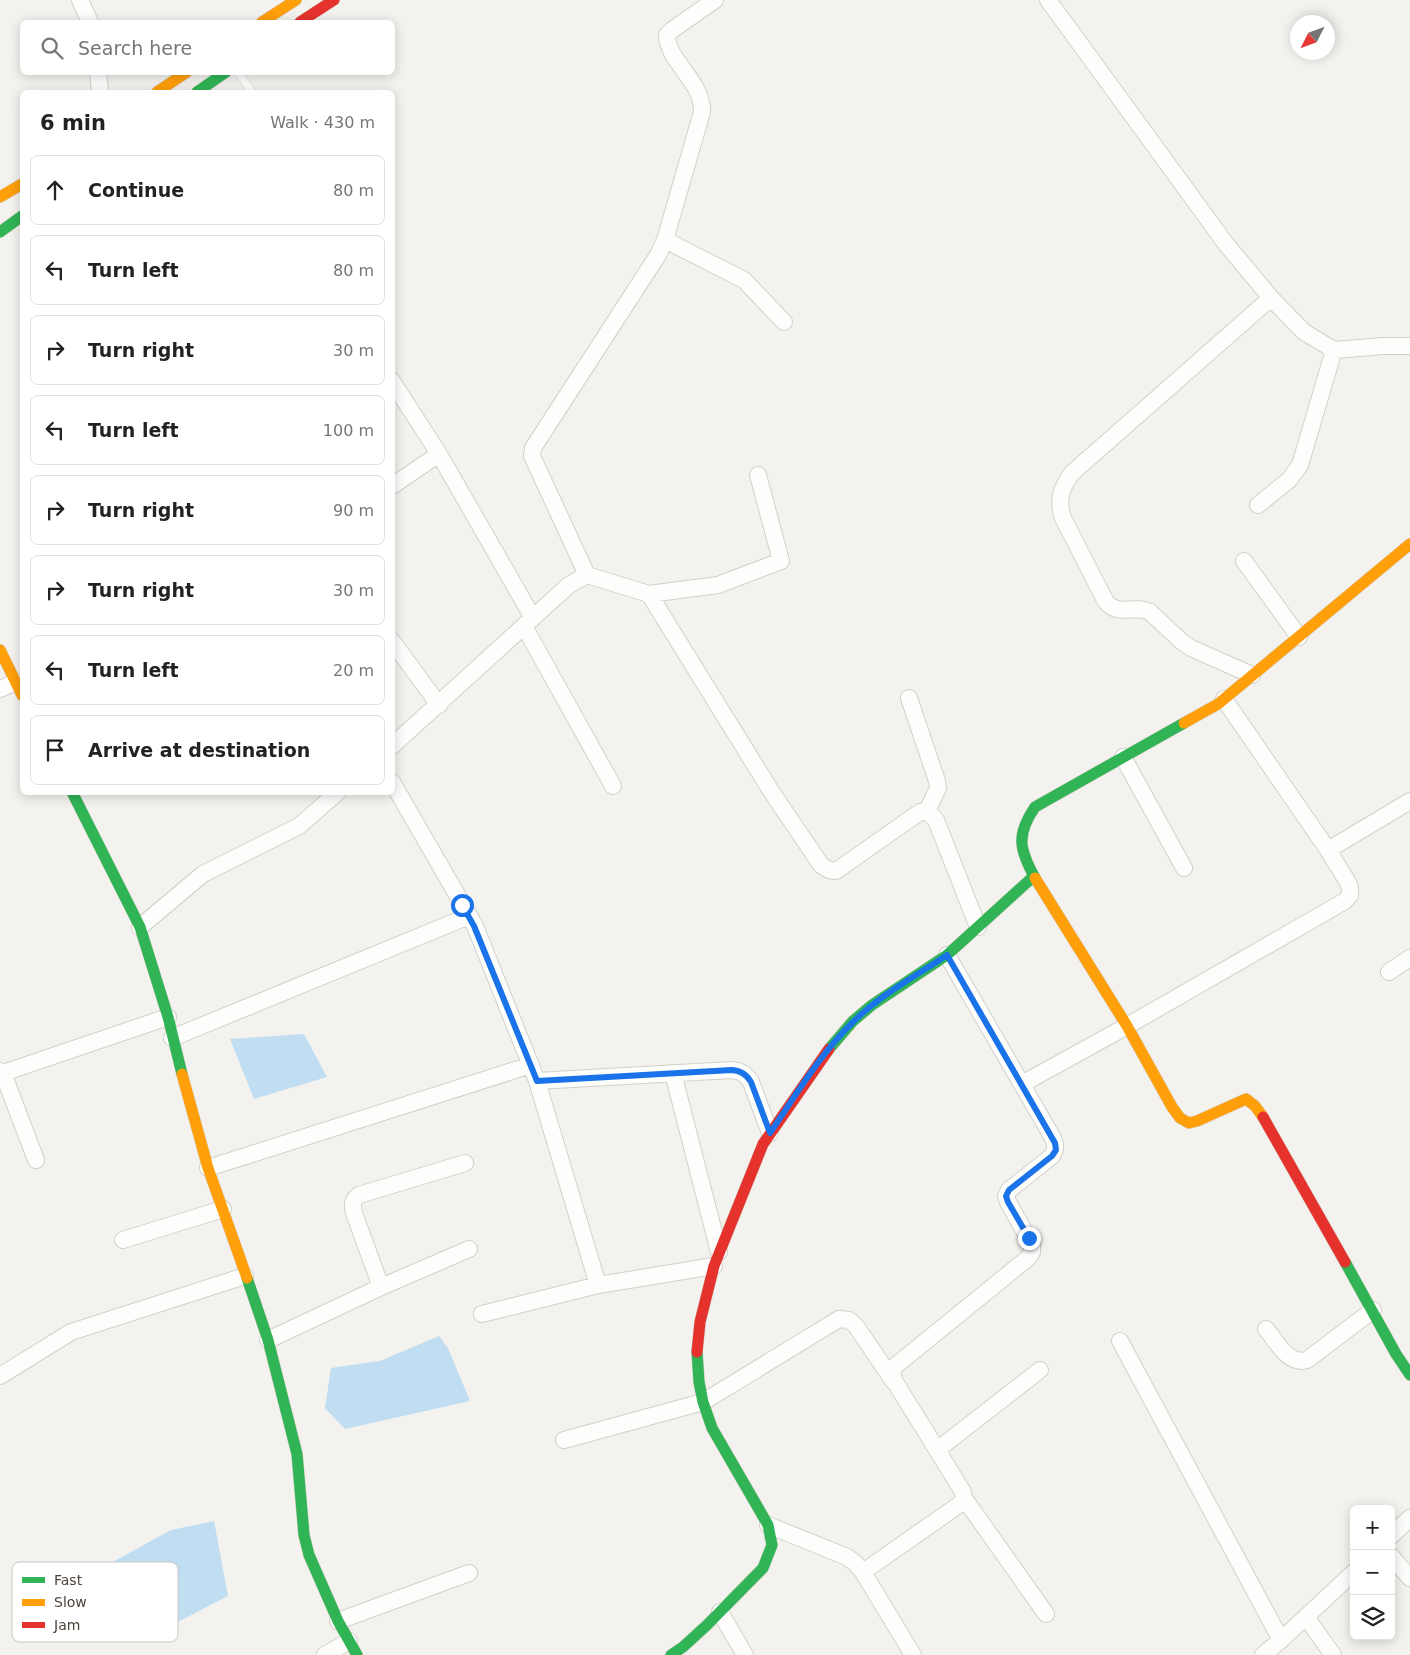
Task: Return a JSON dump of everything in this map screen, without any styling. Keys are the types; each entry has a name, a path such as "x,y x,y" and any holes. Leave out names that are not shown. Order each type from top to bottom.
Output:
{"main road":[{"path":"265,20 296,0"},
{"path":"303,20 334,0"},
{"path":"160,90 182,75"},
{"path":"199,90 222,75"},
{"path":"0,197 20,185"},
{"path":"0,232 20,217"},
{"path":"1410,544 1218,704 1035,807 1026,820 1020,839 1022,854 1034,876 1127,1026 1180,1118 1189,1123 1200,1122 1234,1103 1246,1099 1255,1106 1263,1117 1396,1354 1410,1374"},
{"path":"0,650 19,688"},
{"path":"74,795 140,927 168,1017 172,1038 208,1168 268,1340 297,1454 304,1535 309,1555 338,1621 353,1648"},
{"path":"671,1655 683,1647 763,1568 772,1545 768,1525 712,1428 703,1402 699,1382 697,1347 700,1322 717,1259 763,1144 825,1053 854,1021 872,1005 947,955 1034,876"}],"street":[{"path":"80,0 89,20"},
{"path":"587,575 532,456 533,448 658,255 665,240 702,112 702,103 698,92 669,47 668,35 672,30 715,0"},
{"path":"1048,0 1226,244 1270,298 1304,332 1334,350 1410,346"},
{"path":"98,75 100,90"},
{"path":"665,240 744,280 784,322"},
{"path":"1252,675 1191,648 1150,612 1144,609 1120,610 1112,608 1102,594 1059,507 1063,485 1072,473 1270,298"},
{"path":"1258,505 1289,480 1300,465 1334,350"},
{"path":"395,386 439,454 529,622 613,786"},
{"path":"395,484 439,454"},
{"path":"395,743 569,585 587,575 649,594 718,585 781,561 758,475"},
{"path":"1244,561 1299,637"},
{"path":"649,594 772,792 821,865 829,870 836,870 920,812 927,811"},
{"path":"395,645 439,705"},
{"path":"0,690 19,688"},
{"path":"909,698 938,788 927,811"},
{"path":"1022,1084 1345,901 1350,895 1350,887 1328,850 1224,699"},
{"path":"1123,757 1184,868"},
{"path":"395,787 474,926 531,1065 598,1285"},
{"path":"140,927 203,874 299,826 335,795"},
{"path":"1328,850 1410,801"},
{"path":"927,811 936,820 978,927"},
{"path":"172,1038 469,916"},
{"path":"895,1382 892,1374 894,1367 899,1361 1028,1258 1032,1252 1032,1245 1006,1196 1009,1190 1052,1156 1056,1150 1055,1143 947,955"},
{"path":"1389,972 1410,958"},
{"path":"36,1160 2,1072 168,1017"},
{"path":"208,1168 531,1065"},
{"path":"537,1081 740,1071 747,1075 751,1082 770,1133"},
{"path":"482,1314 598,1285 717,1259 673,1073"},
{"path":"381,1287 354,1213 352,1206 354,1199 359,1195 465,1163"},
{"path":"123,1240 222,1209"},
{"path":"268,1340 381,1287 469,1250"},
{"path":"0,1376 71,1332 245,1276"},
{"path":"1266,1329 1293,1360 1302,1362 1372,1310"},
{"path":"564,1440 703,1402 840,1319 849,1320 856,1326 895,1382 963,1492 964,1498 1046,1614"},
{"path":"1120,1341 1281,1640"},
{"path":"937,1450 1040,1370"},
{"path":"862,1572 960,1504 964,1498"},
{"path":"1395,1532 1410,1518"},
{"path":"768,1525 847,1557 855,1563 913,1655"},
{"path":"1395,1561 1410,1578"},
{"path":"338,1621 469,1573"},
{"path":"1262,1655 1281,1640 1350,1576"},
{"path":"720,1612 745,1655"},
{"path":"1306,1617 1333,1655"},
{"path":"325,1655 353,1648"}],"lane":[{"path":"240,75 251,90"}],"water":[{"path":"304,1034 327,1077 254,1099 230,1039"},
{"path":"439,1336 448,1348 470,1401 345,1429 325,1408 331,1368 380,1361"},
{"path":"214,1521 228,1596 178,1622 178,1562 113,1562 171,1530"}],"traffic: fast":[{"path":"200,90 222,75"},
{"path":"0,232 20,217"},
{"path":"1035,878 1026,859 1022,842 1022,834 1035,807 1184,723"},
{"path":"74,795 140,927 168,1017 182,1074"},
{"path":"829,1049 853,1021 872,1005 947,955 1034,876"},
{"path":"1345,1262 1396,1354 1410,1375"},
{"path":"247,1278 268,1340 297,1454 304,1535 309,1555 338,1621 357,1655"},
{"path":"671,1655 683,1647 707,1625 763,1568 772,1545 768,1525 712,1428 703,1402 699,1382 697,1352"}],"traffic: slow":[{"path":"265,20 296,0"},
{"path":"160,90 182,75"},
{"path":"0,197 20,185"},
{"path":"1184,723 1218,704 1410,544"},
{"path":"0,650 20,691"},
{"path":"1035,878 1127,1026 1180,1118 1189,1123 1197,1121 1246,1099 1255,1106 1263,1117"},
{"path":"182,1074 208,1168 247,1278"}],"traffic: jam":[{"path":"303,20 334,0"},
{"path":"697,1352 700,1322 714,1266 763,1144 829,1049"},
{"path":"1263,1117 1345,1262"}],"route":[{"path":"462,905 474,926 537,1081 740,1071 747,1075 751,1082 770,1133 825,1053 854,1021 872,1005 947,955 1055,1143 1056,1150 1052,1156 1009,1190 1006,1196 1029,1238"}]}
